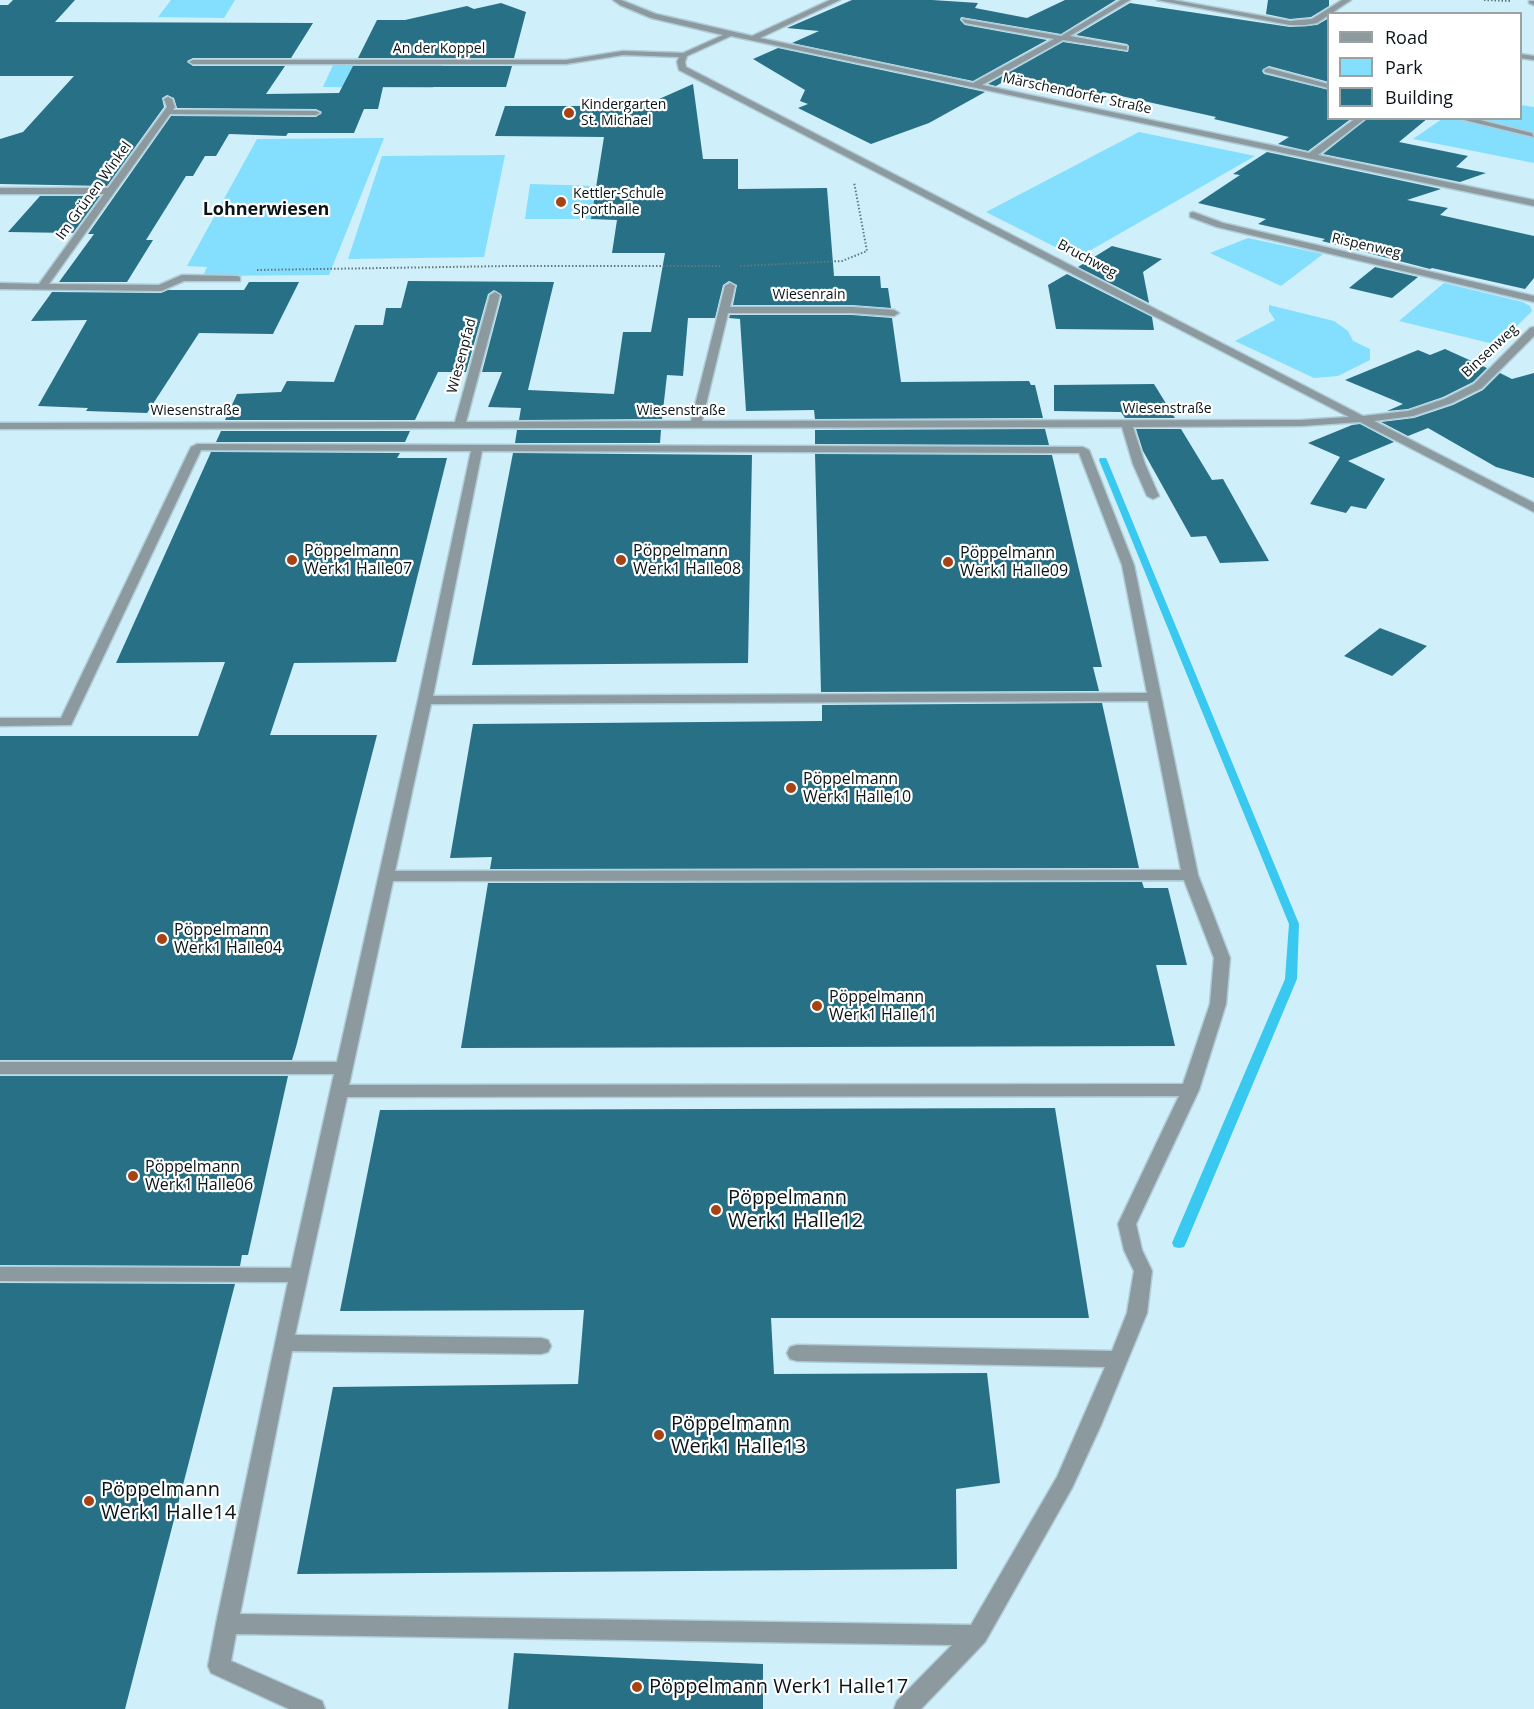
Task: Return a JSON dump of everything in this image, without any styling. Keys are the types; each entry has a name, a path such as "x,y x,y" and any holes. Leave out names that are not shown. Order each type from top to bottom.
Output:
{"street":[{"name":"Märschendorfer Straße","path":"617,0 654,16 752,39 1534,203"},
{"path":"752,39 836,0"},
{"path":"973,86 1126,0"},
{"path":"1161,0 1290,23 1314,21 1327,13"},
{"path":"1328,12 1347,0"},
{"path":"966,21 1124,48"},
{"path":"684,55 730,34"},
{"name":"An der Koppel","path":"193,62 566,62 623,53 684,55"},
{"name":"Bruchweg","path":"684,55 681,62 682,68 694,76 858,158 1534,508"},
{"path":"1268,70 1327,86"},
{"path":"167,112 171,107 168,99"},
{"path":"167,112 316,113"},
{"name":"Im Grünen Winkel","path":"42,286 167,112"},
{"path":"1311,156 1359,120"},
{"path":"1468,120 1532,135"},
{"path":"0,191 110,191"},
{"name":"Rispenweg","path":"1193,215 1220,225 1534,299"},
{"path":"0,286 161,288 182,279 237,279"},
{"path":"695,426 730,286"},
{"name":"Wiesenpfad","path":"459,426 495,295"},
{"name":"Wiesenrain","path":"724,310 852,310 894,313"},
{"name":"Binsenweg","path":"1362,419 1409,414 1448,401 1478,386 1534,330"},
{"name":"Wiesenstraße","path":"0,426 1127,424 1301,423 1362,419"},
{"path":"1127,424 1139,464 1153,496"},
{"path":"0,722 66,722 197,447 1083,450 1128,565 1190,875 1222,958 1218,1004 1190,1090 1127,1224 1133,1250 1143,1271 1137,1313 1065,1482 977,1635 905,1709"},
{"path":"314,1709 219,1666 284,1343 425,700 477,448"},
{"path":"425,700 1154,697"},
{"path":"386,876 1190,875"},
{"path":"0,1068 344,1068"},
{"path":"339,1090 1190,1090"},
{"path":"0,1274 299,1275"},
{"path":"284,1343 541,1346"},
{"path":"798,1353 1118,1359"},
{"path":"227,1624 977,1635"}],"path":[{"path":"734,266 842,261 867,251 854,180 858,158"},
{"path":"237,279 253,270 509,266 722,266"}],"green space":[{"path":"171,0 235,0 224,18 158,17"},
{"path":"333,65 443,65 433,88 323,87"},
{"path":"1522,105 1534,107 1534,163 1413,139 1441,120 1522,120"},
{"path":"1139,132 1255,156 1077,258 986,212"},
{"path":"384,138 329,275 203,276 207,267 187,266 257,139"},
{"path":"505,155 484,257 348,259 382,156"},
{"name":"Kettler-Schule Sporthalle","path":"530,184 596,186 591,219 525,219"},
{"path":"1248,238 1323,254 1281,286 1210,253"},
{"path":"1444,283 1523,302 1530,306 1532,311 1498,345 1399,321"},
{"path":"1269,305 1334,321 1348,331 1353,341 1370,349 1370,360 1338,376 1314,378 1235,341 1275,320 1269,311"}],"building":[{"path":"13,0 75,0 55,22 313,23 291,58 193,58 187,61 193,66 285,66 266,94 339,93 353,66 512,66 506,87 383,87 378,109 364,109 354,133 288,133 286,136 229,134 216,156 205,156 193,176 186,176 146,240 153,240 127,282 59,282 94,234 88,234 171,116 316,117 322,112 316,109 177,108 174,98 167,95 162,98 164,107 107,186 0,184 0,139 23,132 74,76 0,76 0,5 8,5"},
{"path":"852,0 932,0 978,3 975,8 1027,18 1065,0 1116,0 1061,34 961,17 960,20 965,25 1047,40 973,81 792,43 819,31 787,28"},
{"path":"1268,0 1329,0 1329,6 1311,17 1290,19 1266,14"},
{"path":"501,3 526,12 514,58 358,58 377,20 405,20 467,6 474,9"},
{"path":"1130,3 1290,27 1317,25 1327,19 1327,81 1269,66 1262,71 1264,74 1327,90 1327,120 1349,120 1308,151 1278,144 1289,137 1214,119 1216,117 1103,92 1096,96 1010,78 996,86 988,84 1063,42 1128,52 1127,44 1076,35"},
{"path":"778,48 985,92 929,123 871,144 798,108 808,104 800,101 805,90 753,59"},
{"path":"693,84 703,159 738,159 738,189 827,188 834,276 880,276 881,288 888,288 891,308 852,305 733,305 737,285 729,281 723,285 715,318 688,318 683,376 667,375 662,419 519,420 521,408 488,407 502,372 482,372 502,296 494,290 488,294 466,372 438,372 415,420 225,420 237,394 281,392 287,381 334,382 355,325 383,325 386,308 401,308 408,281 554,282 528,390 614,394 623,332 651,332 665,253 612,253 617,220 591,219 604,137 495,136 505,106 657,106 650,103"},
{"path":"1366,120 1426,120 1399,142 1468,156 1456,167 1486,173 1460,182 1323,154"},
{"path":"1267,152 1441,189 1407,200 1448,208 1440,215 1534,236 1534,278 1525,289 1430,269 1322,241 1325,239 1258,224 1266,219 1198,203 1240,175 1233,174"},
{"path":"40,196 100,196 73,233 8,232"},
{"path":"1112,246 1162,259 1143,272 1149,303 1078,267"},
{"path":"1375,267 1418,277 1392,298 1349,288"},
{"path":"1067,274 1152,317 1154,330 1056,329 1048,285"},
{"path":"249,282 299,282 273,334 199,333 147,413 86,411 88,408 38,406 87,320 31,321 52,292 161,293 168,290 244,290"},
{"path":"730,315 852,315 892,318 901,382 1029,381 1031,385 1035,385 1043,418 815,419 814,410 746,411 740,319 729,318"},
{"path":"1445,349 1487,368 1473,382 1443,397 1408,409 1387,411 1403,404 1345,380 1418,350 1430,355"},
{"path":"1500,373 1512,379 1534,373 1534,478 1496,467 1428,428 1408,436 1381,422 1414,418 1453,405 1483,390"},
{"path":"1154,384 1175,418 1125,418 1121,412 1054,411 1054,385"},
{"path":"1360,424 1394,442 1348,461 1385,479 1366,509 1351,506 1346,513 1310,504 1340,457 1308,443 1352,425"},
{"path":"1045,429 1049,445 815,444 815,430"},
{"path":"1136,429 1181,429 1212,480 1223,479 1269,561 1220,563 1206,536 1191,537 1143,451"},
{"path":"517,430 661,430 660,443 515,443"},
{"path":"221,431 410,431 405,442 216,442"},
{"name":"Pöppelmann Werk1 Halle04","path":"211,452 400,453 397,458 447,458 396,662 294,663 270,735 377,735 292,1060 0,1060 0,736 198,736 225,662 116,663"},
{"name":"Pöppelmann Werk1 Halle08","path":"513,453 752,455 748,663 472,665"},
{"name":"Pöppelmann Werk1 Halle09","path":"815,454 1052,455 1102,667 1093,667 1099,691 821,692"},
{"path":"1380,628 1427,646 1392,676 1344,656"},
{"name":"Pöppelmann Werk1 Halle10","path":"1102,703 1139,868 490,869 492,857 450,858 473,724 822,721 822,705"},
{"name":"Pöppelmann Werk1 Halle11","path":"1142,882 1144,888 1168,888 1187,965 1156,965 1175,1046 461,1048 488,883"},
{"name":"Pöppelmann Werk1 Halle06","path":"0,1076 288,1076 248,1255 242,1255 240,1266 0,1265"},
{"path":"1055,1108 1089,1318 771,1318 774,1374 987,1373 1000,1483 956,1489 957,1569 297,1574 333,1387 578,1384 584,1310 340,1311 380,1110"},
{"name":"Pöppelmann Werk1 Halle14","path":"0,1283 235,1284 125,1709 0,1709"},
{"name":"Pöppelmann Werk1 Halle17","path":"514,1653 763,1664 763,1709 508,1709"}],"waterway":[{"path":"1103,460 1294,924 1291,979 1179,1243"}],"place":[{"name":"Kindergarten St. Michael","path":"569,113"},
{"name":"Kettler-Schule Sporthalle","path":"561,202"},
{"name":"Pöppelmann Werk1 Halle07","path":"292,560"},
{"name":"Pöppelmann Werk1 Halle08","path":"621,560"},
{"name":"Pöppelmann Werk1 Halle09","path":"948,562"},
{"name":"Pöppelmann Werk1 Halle10","path":"791,788"},
{"name":"Pöppelmann Werk1 Halle04","path":"162,939"},
{"name":"Pöppelmann Werk1 Halle11","path":"817,1006"},
{"name":"Pöppelmann Werk1 Halle06","path":"133,1176"},
{"name":"Pöppelmann Werk1 Halle12","path":"716,1210"},
{"name":"Pöppelmann Werk1 Halle13","path":"659,1435"},
{"name":"Pöppelmann Werk1 Halle14","path":"89,1501"},
{"name":"Pöppelmann Werk1 Halle17","path":"637,1687"}],"district":[{"name":"Lohnerwiesen","path":"266,210"}]}
